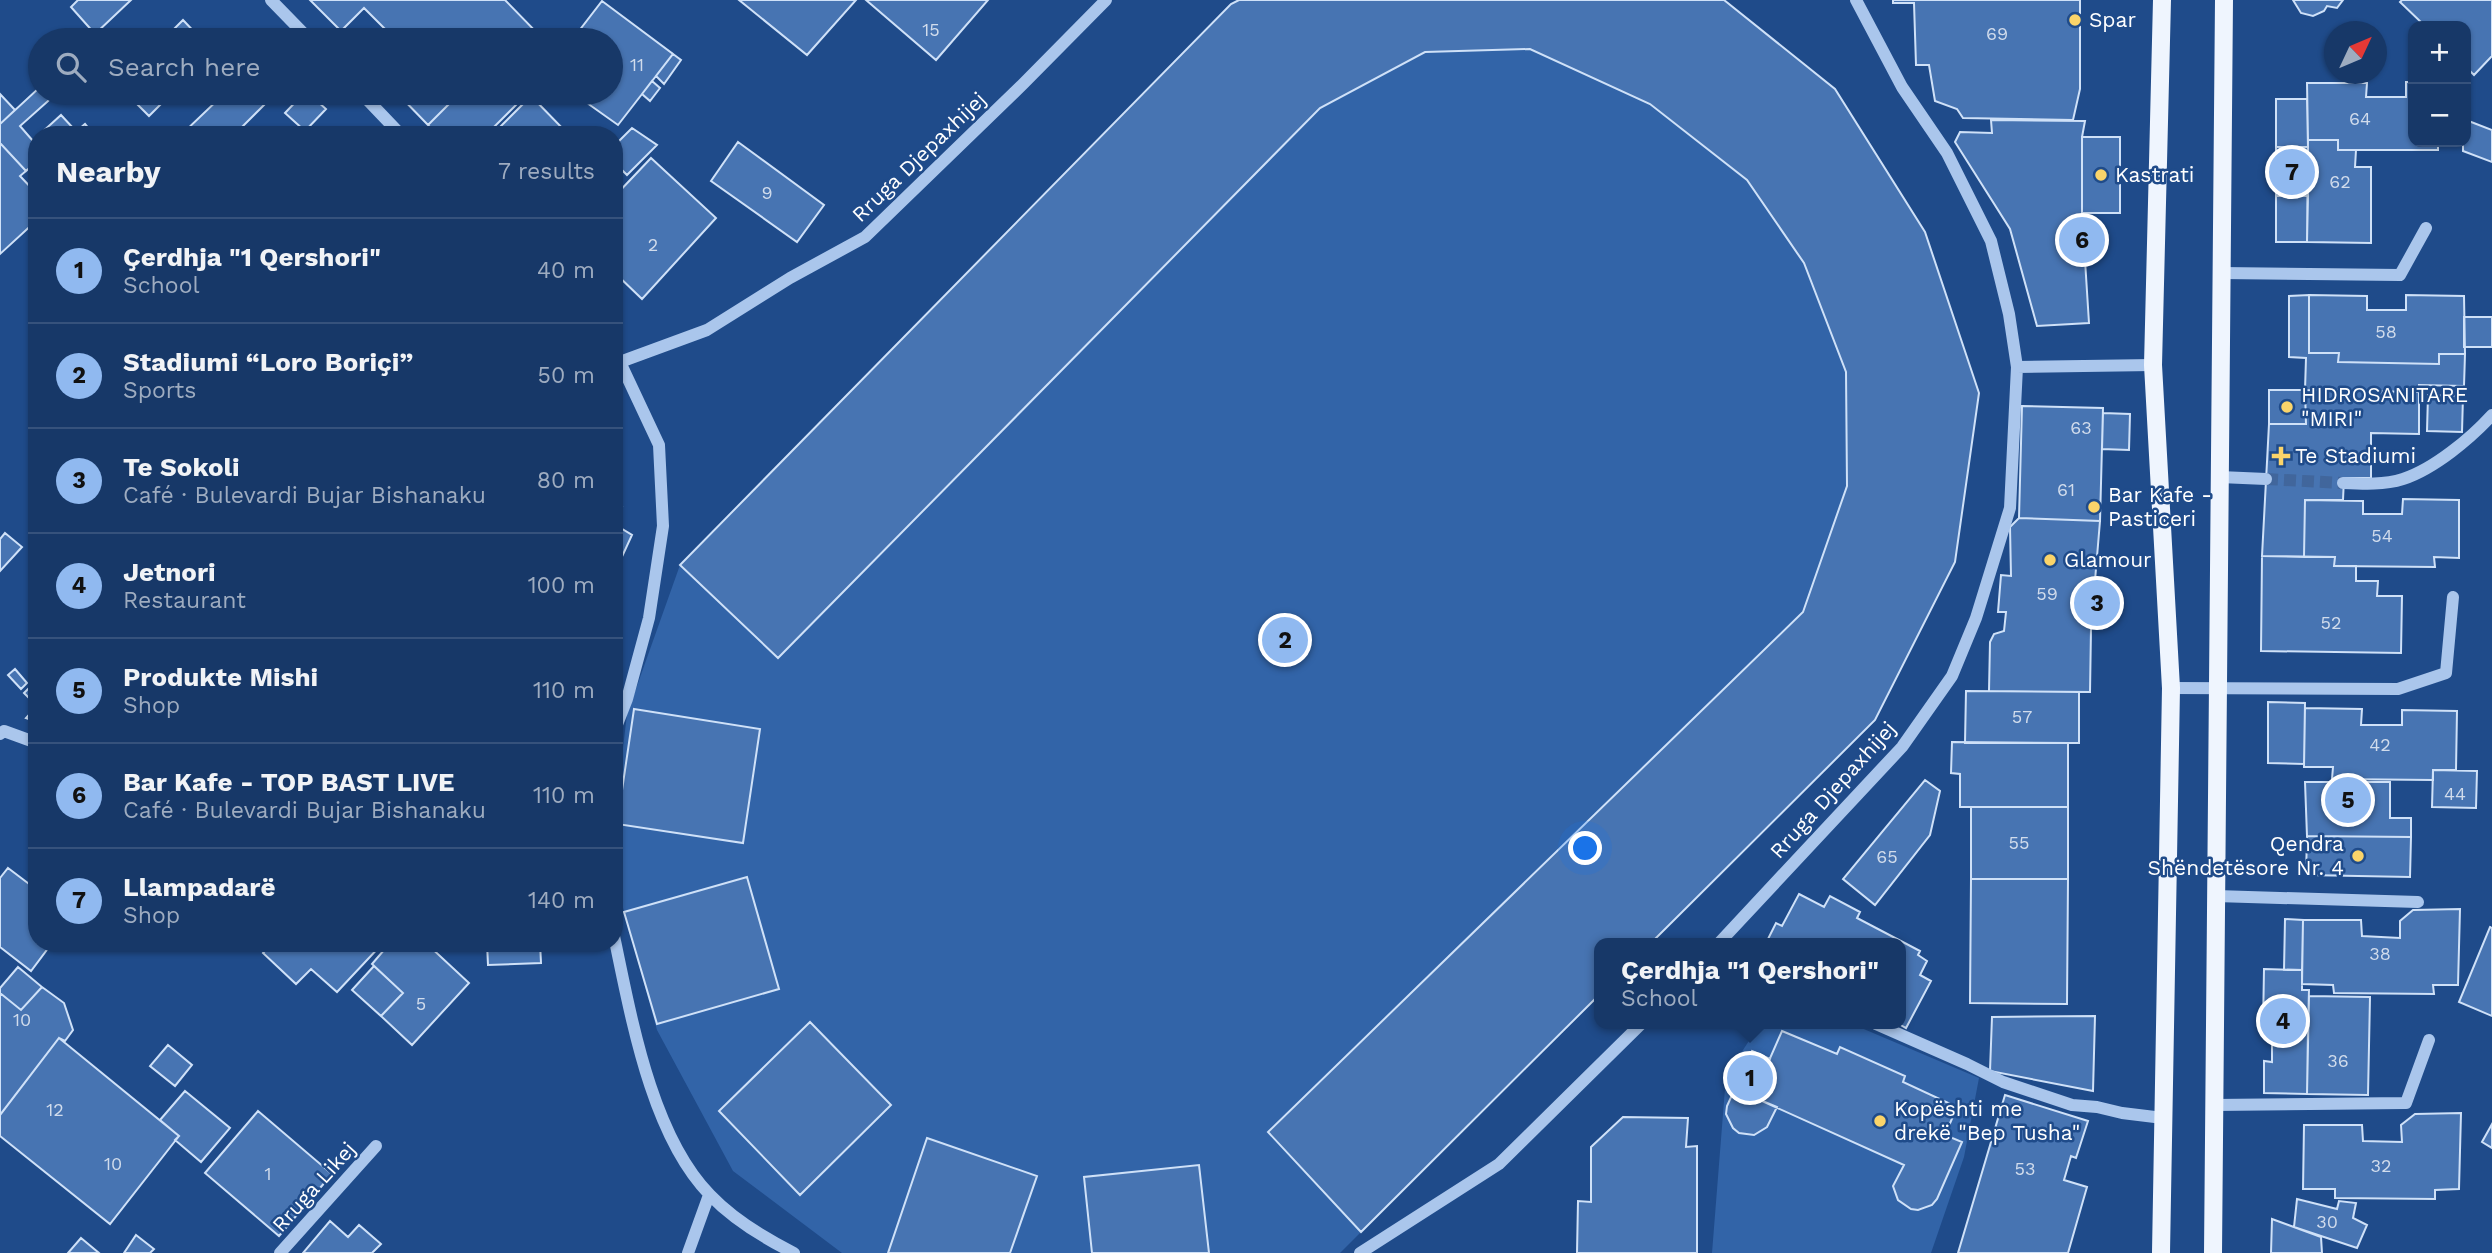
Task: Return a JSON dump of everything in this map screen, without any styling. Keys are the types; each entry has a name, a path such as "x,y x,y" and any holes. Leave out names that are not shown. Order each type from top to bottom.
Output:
{"main road":[{"path":"2161,1253 2171,688 2153,365 2162,0"},
{"path":"2213,1253 2224,0"}],"street":[{"path":"271,0 298,28"},
{"name":"Rruga Djepaxhijej","path":"623,357 707,330 790,278 865,237 1106,0"},
{"name":"Rruga Djepaxhijej","path":"1724,938 1902,747 1952,676 1976,618 2010,508 2017,367 2009,314 1991,241 1947,153 1902,87 1856,0"},
{"path":"372,105 392,126"},
{"path":"2221,273 2400,275 2426,228"},
{"path":"2017,367 2153,365"},
{"path":"623,371 659,445 663,526 649,618 623,709"},
{"path":"2343,483 2371,485 2404,479 2445,456 2492,415"},
{"path":"2220,477 2266,479"},
{"path":"2171,688 2398,689 2446,673 2453,597"},
{"path":"0,734 4,731 28,740"},
{"path":"2216,895 2418,902"},
{"path":"617,952 631,1021 674,1147 709,1195 762,1236 793,1253"},
{"path":"1360,1253 1499,1164 1636,1029"},
{"path":"1887,1029 2003,1082 2072,1105 2163,1118"},
{"path":"2214,1105 2406,1103 2429,1040"},
{"name":"Rruga Likej","path":"280,1253 376,1146"},
{"path":"688,1253 709,1195"}],"shaded area":[{"path":"1239,0 1724,0 1835,89 1925,232 1979,393 1955,562 1875,720 1656,938 1594,938 1594,999 1340,1253 842,1253 733,1171 657,1030 623,908 623,748 627,714 680,565 1231,4"},
{"path":"1757,1029 1864,1029 1979,1078 1964,1157 1931,1253 1712,1253 1726,1076"}],"building":[{"path":"78,0 131,0 101,28 90,28 71,7"},
{"path":"310,0 505,0 532,28 384,28 364,8 344,28 338,28"},
{"path":"739,0 856,0 807,55"},
{"path":"866,0 988,0 936,60"},
{"path":"1239,0 1724,0 1835,89 1925,232 1979,393 1955,562 1875,720 1656,938 1594,938 1594,1000 1361,1232 1268,1132 1803,612 1847,486 1846,372 1804,263 1747,180 1650,104 1530,49 1425,52 1320,108 778,658 680,565 1231,4"},
{"path":"1893,0 2080,0 2080,89 2073,120 1963,118 1957,109 1935,101 1929,65 1916,65 1914,3 1893,3"},
{"path":"2293,0 2343,0 2337,8 2327,6 2324,11 2313,16 2301,13"},
{"path":"2492,0 2492,56 2474,75 2471,72 2471,21 2420,21 2400,2"},
{"path":"602,1 673,54 618,125 590,105 623,105 623,28 581,28"},
{"path":"183,20 191,28 175,28"},
{"path":"673,54 681,60 664,84 656,76"},
{"path":"652,81 660,88 650,101 642,94"},
{"path":"2408,82 2408,147 2438,147 2438,150 2338,150 2338,140 2308,140 2307,83 2367,84 2366,97 2406,97"},
{"path":"0,94 15,110 0,124"},
{"path":"28,98 28,105 44,105 20,126 28,135 26,171 0,143 0,124"},
{"path":"2276,99 2307,99 2308,147 2276,147"},
{"path":"138,105 160,105 149,116"},
{"path":"212,105 264,105 243,126 190,126"},
{"path":"293,105 322,105 326,109 310,126 299,126 285,113"},
{"path":"409,105 448,105 428,125"},
{"path":"448,105 516,105 495,126 428,125"},
{"path":"522,105 540,105 560,126 501,126"},
{"path":"61,115 71,126 49,126"},
{"path":"1991,120 2085,121 2082,137 2082,213 2089,323 2037,326 2010,229 1955,142 1960,132 1992,133"},
{"path":"2471,122 2492,130 2492,162 2463,151 2463,147 2471,147"},
{"path":"632,128 657,145 627,175 623,171 623,137"},
{"name":"Kastrati","path":"2082,137 2120,137 2120,213 2082,213"},
{"path":"2308,140 2338,140 2338,150 2356,150 2355,167 2371,167 2371,243 2307,242"},
{"path":"738,142 824,205 797,242 711,181"},
{"path":"0,143 26,171 20,176 28,184 28,228 0,254"},
{"path":"2276,147 2308,147 2308,196 2276,196"},
{"path":"651,158 716,218 642,299 623,281 623,188"},
{"path":"2276,196 2308,196 2307,242 2276,242"},
{"path":"2309,295 2309,353 2339,353 2338,362 2439,364 2439,354 2465,354 2464,386 2419,385 2419,392 2305,390 2306,358 2289,357 2289,296"},
{"path":"2309,295 2367,296 2367,310 2406,310 2406,295 2464,296 2465,354 2439,354 2439,364 2338,362 2339,353 2309,353"},
{"path":"2464,317 2492,317 2492,347 2464,347"},
{"name":"HIDROSANITARE \"MIRI\"","path":"2269,390 2305,390 2306,424 2269,424"},
{"path":"2305,390 2419,392 2419,434 2371,433 2371,478 2344,478 2343,500 2305,500 2304,557 2262,556 2269,424 2306,424"},
{"path":"2428,395 2463,396 2462,432 2427,431"},
{"path":"2022,406 2103,408 2100,521 2019,518"},
{"path":"2103,413 2130,414 2129,450 2102,449"},
{"path":"2403,499 2459,500 2459,558 2434,557 2435,567 2334,566 2335,557 2304,557 2305,500 2363,501 2363,514 2402,514"},
{"path":"2019,518 2100,521 2091,628 2090,692 1989,691 1990,642 1994,634 2004,631 2006,612 1998,612 2001,575 2011,576 2010,527"},
{"path":"623,530 632,535 623,554"},
{"path":"5,533 22,547 0,571 0,539"},
{"path":"2262,556 2335,557 2334,566 2356,566 2356,581 2378,581 2377,596 2402,596 2401,653 2261,651"},
{"path":"15,669 27,683 21,689 8,675"},
{"path":"1966,691 2079,692 2079,743 1965,743"},
{"path":"2268,702 2305,703 2304,764 2268,763"},
{"path":"2305,708 2362,709 2361,725 2402,725 2402,710 2457,711 2456,770 2433,770 2433,780 2332,779 2333,767 2304,767"},
{"path":"634,709 760,729 743,843 623,825 623,783"},
{"path":"1952,742 2068,743 2068,807 1960,807 1960,774 1951,773"},
{"path":"2433,770 2477,771 2476,808 2432,807"},
{"path":"1925,780 1940,791 1930,835 1875,905 1843,879"},
{"path":"2305,782 2390,782 2390,818 2411,818 2411,837 2307,836"},
{"path":"1971,807 2068,807 2068,879 1971,879"},
{"name":"Qendra Shëndetësore Nr. 4","path":"2307,836 2411,837 2410,877 2306,875"},
{"path":"8,868 28,883 28,952 45,952 31,971 0,947 0,878"},
{"path":"747,877 779,989 657,1024 624,912"},
{"path":"1971,879 2068,879 2067,1004 1970,1003"},
{"path":"1799,894 1824,907 1830,896 1860,912 1857,918 1895,938 1768,938 1776,923 1782,926"},
{"path":"2460,909 2458,985 2433,985 2434,994 2334,993 2333,985 2302,984 2303,920 2361,920 2362,936 2400,938 2400,921 2413,910"},
{"path":"2285,919 2303,920 2302,970 2284,970"},
{"path":"2490,927 2492,928 2492,1016 2459,1002"},
{"path":"1906,944 1920,951 1918,955 1927,961 1920,975 1931,981 1906,1028"},
{"path":"375,952 337,992 311,969 296,984 263,953"},
{"path":"382,952 436,952 469,983 412,1045 381,1016 403,993 372,964"},
{"path":"487,952 540,952 541,963 488,965"},
{"path":"374,966 403,993 381,1016 352,990"},
{"path":"18,967 42,987 21,1010 0,993 0,988"},
{"path":"2264,969 2302,970 2302,990 2309,990 2308,1029 2263,1027"},
{"path":"42,987 64,1003 73,1030 65,1041 59,1038 0,1115 0,993 21,1010"},
{"path":"2309,996 2370,997 2368,1095 2307,1094"},
{"path":"2095,1016 2093,1091 1990,1071 1992,1017"},
{"path":"810,1022 891,1105 800,1195 719,1111"},
{"path":"2272,1028 2308,1029 2307,1094 2264,1093 2264,1061 2272,1062"},
{"name":"Kopështi me drekë \"Bep Tusha\"","path":"1782,1031 1837,1054 1840,1047 1905,1076 1903,1082 1957,1107 1945,1135 1962,1142 1932,1205 1918,1210 1911,1209 1898,1200 1893,1186 1904,1165 1753,1097"},
{"path":"59,1038 179,1136 110,1224 0,1136 0,1115"},
{"path":"168,1045 192,1065 175,1086 150,1066"},
{"path":"1752,1051 1770,1059 1753,1097 1777,1107 1767,1127 1754,1135 1739,1133 1733,1128 1726,1114 1727,1106"},
{"path":"185,1091 230,1128 201,1162 175,1140 179,1136 160,1120"},
{"path":"2005,1095 2088,1121 2076,1158 2071,1156 2064,1180 2087,1187 2068,1253 1958,1253"},
{"path":"258,1111 332,1174 279,1236 205,1173"},
{"path":"2461,1113 2459,1189 2435,1190 2435,1199 2335,1198 2335,1189 2303,1189 2304,1125 2362,1125 2363,1141 2402,1142 2401,1125 2415,1114"},
{"path":"1623,1117 1688,1118 1686,1147 1697,1146 1697,1253 1577,1253 1578,1201 1591,1202 1591,1147"},
{"path":"2492,1124 2492,1148 2482,1142"},
{"path":"927,1138 1037,1176 1010,1253 888,1253"},
{"path":"1199,1165 1209,1253 1092,1253 1084,1177"},
{"path":"2297,1199 2337,1209 2339,1201 2356,1203 2353,1218 2367,1225 2357,1248 2294,1227"},
{"path":"2272,1219 2321,1237 2322,1253 2271,1253"},
{"path":"330,1221 348,1237 359,1225 381,1244 372,1253 303,1253"},
{"path":"136,1235 154,1249 150,1253 124,1253"},
{"path":"81,1238 99,1253 68,1253"}],"tunnel":[{"path":"2266,479 2343,483"}],"place":[{"name":"Spar","path":"2075,20"},
{"name":"Llampadarë","path":"2292,172"},
{"name":"Kastrati","path":"2101,175"},
{"name":"Bar Kafe - TOP BAST LIVE","path":"2082,240"},
{"name":"HIDROSANITARE \"MIRI\"","path":"2287,407"},
{"name":"Te Stadiumi","path":"2281,456"},
{"name":"Bar Kafe - Pasticeri","path":"2094,507"},
{"name":"Glamour","path":"2050,560"},
{"name":"Te Sokoli","path":"2097,603"},
{"name":"Stadiumi “Loro Boriçi”","path":"1285,640"},
{"name":"Produkte Mishi","path":"2348,800"},
{"name":"Qendra Shëndetësore Nr. 4","path":"2358,856"},
{"name":"Jetnori","path":"2283,1021"},
{"name":"Çerdhja \"1 Qershori\"","path":"1750,1078"},
{"name":"Kopështi me drekë \"Bep Tusha\"","path":"1880,1121"}]}
